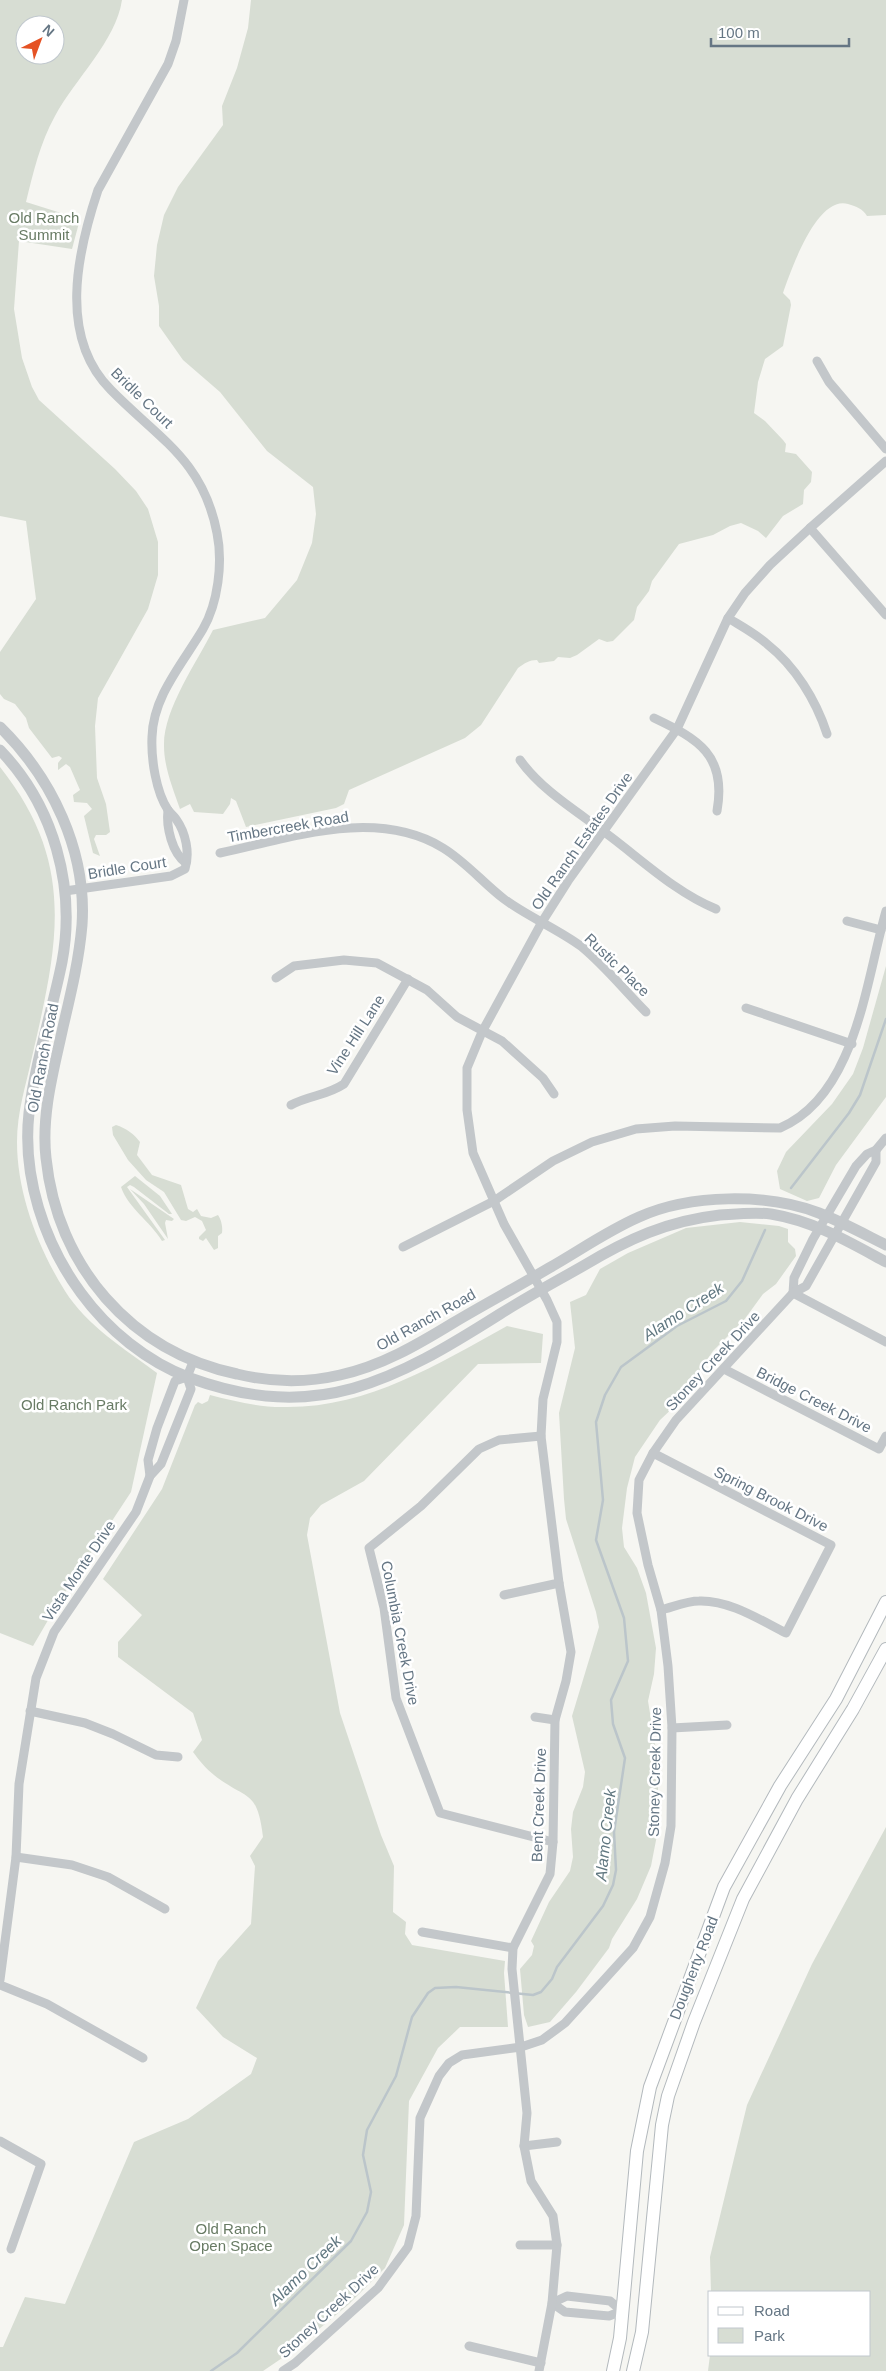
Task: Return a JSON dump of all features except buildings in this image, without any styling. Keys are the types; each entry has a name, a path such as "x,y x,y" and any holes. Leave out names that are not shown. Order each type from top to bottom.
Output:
{"main road":[{"name":"Dougherty Road","path":"614,2371 622,2311 636,2151 650,2087 724,1888 780,1786 836,1699 886,1602"},
{"name":"Dougherty Road","path":"633,2371 642,2332 662,2124 668,2096 694,2022 743,1899 797,1799 854,1709 886,1649"},
{"path":"622,2311 642,2332"}],"street":[{"name":"Bridle Court","path":"65,891 170,876 182,871 186,866 189,854 179,823 168,810 156,778 152,760 154,718 164,693 204,628 210,611 219,573 217,535 204,490 182,456 111,390 91,364 80,334 77,303 79,265 83,242 98,190 168,64 184,0"},
{"path":"817,361 828,382 886,449"},
{"name":"Old Ranch Estates Drive","path":"541,1290 504,1224 473,1153 467,1110 467,1068 482,1032 542,922 568,881 605,832 677,729 728,618 745,593 770,565 886,461"},
{"path":"810,528 886,615"},
{"path":"728,618 766,642 785,660 819,710 827,734"},
{"path":"654,718 700,743 712,759 720,792 716,811"},
{"name":"Old Ranch Road","path":"0,727 18,744 39,772 55,801 74,852 80,889 82,922 77,965 45,1120 46,1158 55,1204 65,1234 85,1272 115,1310 140,1332 175,1354 211,1369 261,1380 302,1380 338,1376 373,1366 404,1352 600,1236 643,1215 687,1203 735,1199 771,1201 827,1216 886,1245"},
{"name":"Old Ranch Road","path":"0,750 25,782 41,808 57,852 65,891 67,918 62,960 29,1115 29,1157 37,1206 50,1241 72,1280 104,1320 131,1345 169,1368 187,1377 257,1396 301,1397 341,1392 380,1381 415,1366 609,1250 651,1230 690,1218 767,1213 810,1223 886,1262"},
{"path":"520,760 533,778 694,900 716,909"},
{"name":"Timbercreek Road","path":"220,852 337,829 372,828 409,833 442,847 473,870 504,899 542,922"},
{"path":"403,1247 494,1201 553,1161 592,1142 636,1130 675,1126 780,1128 795,1122 833,1079 852,1044 886,911"},
{"path":"848,921 880,930"},
{"name":"Rustic Place","path":"542,922 582,948 646,1012"},
{"path":"276,978 294,966 344,960 377,963 427,990 457,1018 502,1041 543,1078 554,1094"},
{"name":"Vine Hill Lane","path":"291,1105 305,1098 331,1093 344,1084 408,979"},
{"path":"746,1008 852,1044"},
{"path":"886,1138 876,1150 866,1154 856,1166 794,1278 794,1293 886,1342"},
{"path":"876,1150 886,1157"},
{"name":"Stoney Creek Drive","path":"284,2371 378,2288 408,2248 416,2216 420,2118 440,2076 449,2063 462,2055 521,2048 542,2040 565,2023 633,1948 646,1926 665,1862 672,1826 672,1728 662,1610 648,1565 637,1513 639,1480 652,1453 676,1420 794,1293 806,1286 876,1162 876,1150"},
{"name":"Bent Creek Drive","path":"540,2367 552,2303 557,2245 553,2216 531,2181 524,2146 527,2113 512,1969 513,1948 550,1874 553,1842 556,1720 566,1682 571,1652 559,1583 541,1436 543,1398 557,1342 557,1322 541,1290"},
{"name":"Vista Monte Drive","path":"0,1980 16,1857 19,1784 36,1678 54,1632 136,1512 150,1476 161,1464 191,1389 187,1377 193,1362"},
{"name":"Bridge Creek Drive","path":"724,1369 879,1449 886,1436"},
{"name":"Vista Monte Drive","path":"150,1476 148,1460 157,1428 175,1382 187,1377"},
{"name":"Columbia Creek Drive","path":"541,1436 499,1440 479,1449 421,1506 369,1548 384,1608 396,1698 440,1812 553,1842"},
{"name":"Spring Brook Drive","path":"652,1453 831,1545 786,1633 741,1610 715,1601 698,1601 662,1610"},
{"path":"504,1595 559,1583"},
{"path":"30,1711 85,1723 114,1734 156,1755 178,1757"},
{"path":"536,1717 556,1720"},
{"path":"672,1728 727,1725"},
{"path":"16,1857 72,1865 108,1877 164,1909"},
{"path":"422,1932 513,1948"},
{"path":"0,1985 47,2004 143,2058"},
{"path":"0,2141 41,2164 11,2249"},
{"path":"524,2146 556,2142"},
{"path":"520,2245 557,2245"},
{"path":"567,2296 602,2300 610,2301 622,2311 609,2316 565,2312 552,2303 567,2296"},
{"path":"469,2346 540,2367"}],"green space":[{"name":"Old Ranch Summit","path":"0,0 122,0 112,30 94,60 63,102 50,126 38,158 26,202 80,219 72,249 19,241 14,309 22,358 32,387 39,400 115,469 136,491 148,509 158,542 158,575 148,609 98,698 95,726 97,778 106,804 110,832 106,835 96,835 94,839 100,856 93,853 84,816 92,809 87,803 74,802 73,795 80,790 70,767 66,764 58,770 58,763 62,758 59,756 52,758 29,728 26,718 15,704 4,699 0,694 0,652 36,599 26,521 0,516"},
{"path":"251,0 886,0 886,215 867,216 861,209 848,204 837,204 826,211 816,222 799,252 783,293 790,300 791,305 783,346 765,359 758,382 754,413 765,421 783,440 786,444 785,452 796,454 812,472 811,482 804,490 803,504 783,516 766,538 758,531 741,523 730,526 713,535 679,544 652,581 649,591 637,607 634,620 613,641 607,642 599,639 570,658 558,657 554,661 539,663 537,660 534,660 518,668 481,725 465,738 349,790 344,804 336,808 246,827 236,801 231,798 230,804 223,814 194,812 190,804 180,809 169,778 164,746 165,732 182,686 213,630 265,618 297,580 312,543 316,514 313,487 267,451 220,392 183,360 159,326 159,306 154,276 157,245 164,215 178,187 223,125 222,106 237,68 248,28"},
{"name":"Old Ranch Park","path":"0,767 25,803 41,837 51,872 55,906 54,941 49,978 18,1120 18,1161 25,1200 46,1257 74,1304 107,1336 157,1373 131,1492 58,1603 33,1646 0,1633"},
{"path":"886,966 886,1097 836,1165 819,1198 807,1201 780,1189 777,1171 786,1152 832,1104 853,1074 863,1048"},
{"path":"116,1125 130,1132 140,1142 137,1155 152,1175 181,1185 188,1209 193,1212 197,1209 201,1216 211,1218 218,1215 222,1223 222,1233 218,1236 218,1248 214,1250 206,1238 203,1241 199,1239 206,1230 202,1221 195,1217 186,1221 181,1220 164,1192 146,1180 128,1160 113,1135 112,1127"},
{"path":"135,1176 160,1196 172,1214 169,1214 134,1187 130,1185 127,1187 165,1240 162,1241 124,1195 121,1187"},
{"path":"130,1189 174,1219 172,1221 166,1220 165,1223 168,1239 144,1204"},
{"path":"740,1222 779,1226 788,1229 788,1242 795,1249 796,1256 776,1284 763,1294 744,1320 713,1351 678,1403 660,1420 635,1457 627,1488 622,1528 624,1547 637,1568 646,1593 656,1648 654,1674 648,1701 658,1762 658,1830 651,1866 637,1899 612,1939 609,1948 576,1992 550,2022 528,2027 524,2015 520,1969 532,1955 534,1946 531,1941 549,1902 570,1871 573,1857 571,1829 573,1812 583,1787 585,1772 572,1716 599,1627 596,1612 566,1519 564,1499 559,1413 575,1348 570,1302 586,1295 600,1269 628,1253 686,1228"},
{"name":"Old Ranch Open Space","path":"507,1326 543,1334 541,1363 478,1364 364,1481 321,1505 310,1518 307,1535 340,1713 381,1835 394,1866 393,1912 406,1922 405,1934 412,1945 505,1961 504,1973 508,2027 460,2027 438,2048 409,2101 404,2225 385,2268 349,2304 294,2350 263,2371 0,2371 0,2347 3,2347 25,2297 65,2304 134,2142 188,2119 251,2074 257,2058 223,2037 196,2008 218,1961 251,1924 255,1866 250,1856 263,1837 261,1821 254,1803 249,1797 211,1773 193,1752 202,1740 193,1713 118,1657 118,1642 142,1615 103,1579 162,1489 195,1405 198,1402 202,1404 208,1401 210,1395 273,1407 313,1406 343,1401 399,1382"},
{"path":"886,1827 886,2371 708,2371 710,2356 871,2356 871,2291 711,2291 710,2257 747,2105 812,1964"}],"waterway":[{"name":"Alamo Creek","path":"791,1188 849,1113 860,1095 886,1019"},
{"name":"Alamo Creek","path":"211,2371 237,2353 351,2241 367,2212 371,2192 363,2155 367,2130 396,2076 412,2017 428,1993 435,1988 456,1987 533,1995 541,1992 552,1979 557,1967 603,1906 613,1885 616,1870 614,1832 625,1758 613,1724 611,1700 628,1661 624,1618 596,1540 603,1500 596,1422 605,1395 621,1367 677,1326 726,1301 742,1281 765,1230"}]}
